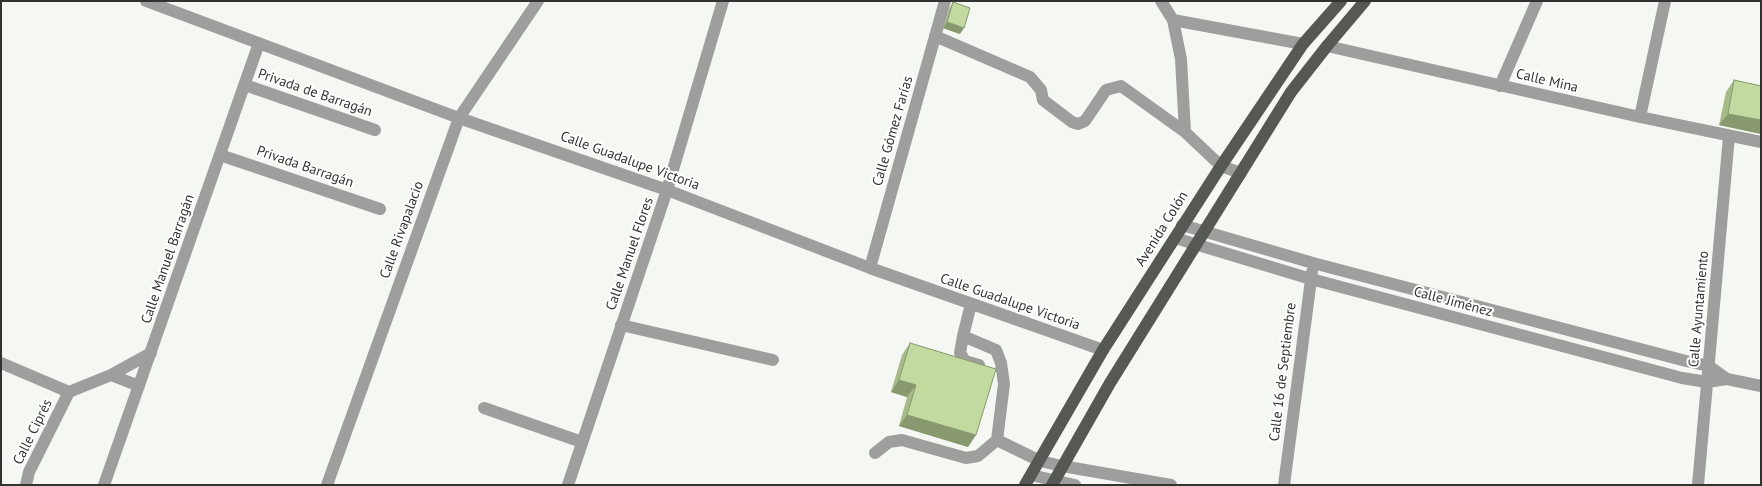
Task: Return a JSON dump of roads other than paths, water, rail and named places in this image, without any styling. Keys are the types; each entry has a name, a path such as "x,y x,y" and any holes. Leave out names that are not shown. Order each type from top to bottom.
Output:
{"main road":[{"name":"Avenida Colón","path":"1028,480 1103,350 1182,225 1303,44 1341,1"},
{"path":"1053,483 1110,383 1291,92 1326,46 1365,1"}],"street":[{"name":"Calle Guadalupe Victoria","path":"146,1 459,118 668,190 870,268 1103,350"},
{"name":"Calle Rivapalacio","path":"326,485 459,118 538,1"},
{"name":"Calle Manuel Flores","path":"570,484 582,442 668,190 723,1"},
{"name":"Calle Gómez Farías","path":"870,268 945,1"},
{"path":"1161,1 1173,20 1181,59 1185,132"},
{"path":"1500,86 1537,1"},
{"path":"1640,117 1665,1"},
{"path":"1173,20 1303,44"},
{"path":"935,36 1030,77 1042,90 1043,100 1072,122 1078,124 1085,121 1106,90 1121,86 1185,132 1221,166 1241,174"},
{"name":"Calle Manuel Barragán","path":"104,485 259,43"},
{"name":"Calle Mina","path":"1326,46 1640,117 1761,142"},
{"name":"Privada de Barragán","path":"245,84 375,130"},
{"name":"Calle Ayuntamiento","path":"1698,485 1729,136"},
{"name":"Privada Barragán","path":"220,155 380,209"},
{"name":"Calle Jiménez","path":"1182,225 1313,263 1686,362 1709,366 1727,379"},
{"name":"Calle Jiménez","path":"1175,238 1311,279 1682,378 1707,382 1727,379 1761,386"},
{"name":"Calle 16 de Septiembre","path":"1284,485 1313,263"},
{"path":"1377,297 1381,281"},
{"path":"971,304 960,353 965,361 1002,373"},
{"path":"1508,332 1511,315"},
{"path":"621,326 773,360"},
{"path":"875,452 889,442 902,440 966,458 978,456 997,440 1004,384 1001,363 996,350 963,336"},
{"path":"1587,352 1591,336"},
{"path":"1,363 69,392 111,375 151,353"},
{"path":"111,375 139,386"},
{"name":"Calle Ciprés","path":"26,485 29,472 69,392"},
{"path":"484,408 582,442"},
{"path":"997,440 1040,461 1171,485"},
{"path":"1028,480 1075,485"}]}
